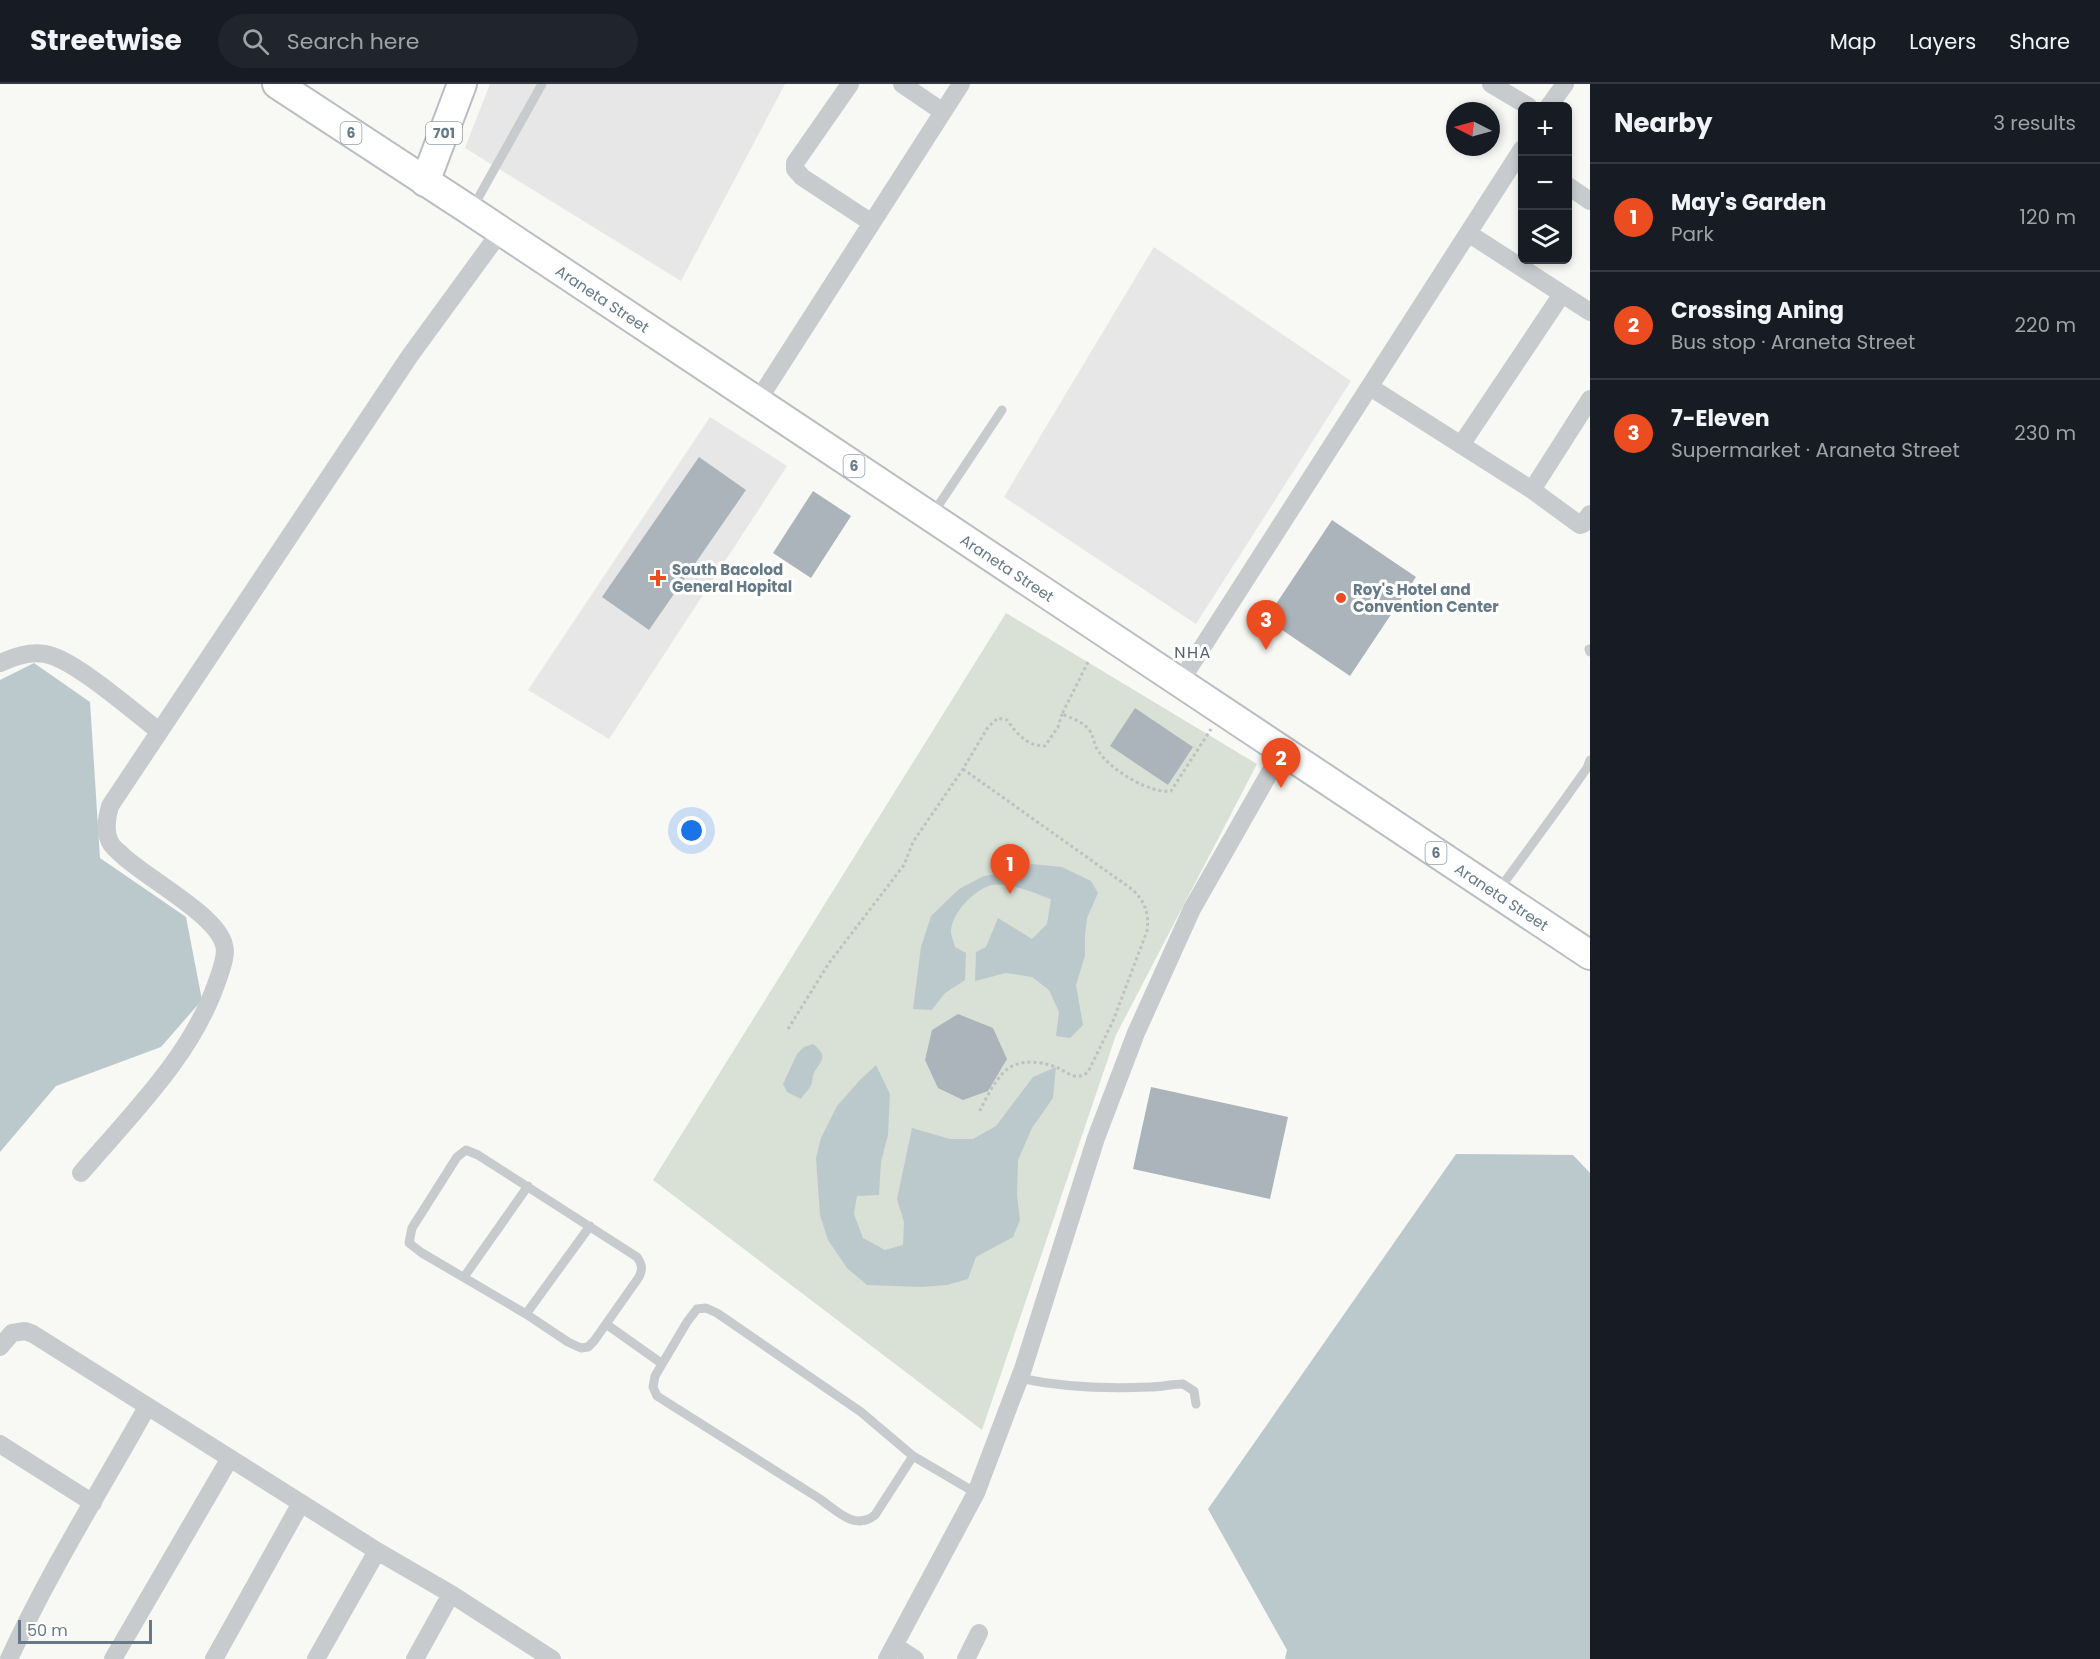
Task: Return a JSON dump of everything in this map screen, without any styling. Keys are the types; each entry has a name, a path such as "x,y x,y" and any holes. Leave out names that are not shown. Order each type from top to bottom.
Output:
{"main road":[{"name":"6","path":"277,84 425,182"},
{"name":"701","path":"425,182 462,84"},
{"name":"Araneta Street","path":"425,182 1590,955"}],"street":[{"path":"850,84 795,163 795,169 802,177 872,223"},
{"path":"902,84 943,112"},
{"path":"757,402 961,84"},
{"path":"1491,84 1521,102"},
{"path":"1552,102 1565,84"},
{"path":"1180,682 1468,233 1520,156"},
{"path":"1572,189 1590,201"},
{"path":"81,1173 173,1065 199,1025 213,994 223,963 225,946 219,934 205,917 134,866 110,843 107,833 110,806 409,357 501,231"},
{"path":"1468,233 1590,312"},
{"path":"1461,445 1562,294"},
{"path":"1370,387 1532,490 1580,525 1590,514"},
{"path":"1532,490 1590,399"},
{"path":"0,663 18,656 33,654 57,657 159,731"},
{"path":"915,1659 891,1652 976,1493 1019,1378 1096,1138 1136,1033 1192,909 1282,751"},
{"path":"0,1347 12,1333 25,1331 33,1334 552,1659"},
{"path":"9,1659 61,1555 147,1407"},
{"path":"0,1444 93,1503"},
{"path":"113,1659 230,1458"},
{"path":"213,1659 301,1503"},
{"path":"316,1659 377,1551"},
{"path":"415,1659 451,1594"},
{"path":"966,1659 980,1633"}],"lane":[{"path":"471,211 542,84"},
{"path":"931,518 1002,410"},
{"path":"1496,893 1565,800 1590,760"},
{"path":"466,1150 528,1186 637,1257 642,1266 639,1277 588,1347 581,1348 568,1342 409,1243 412,1228 457,1157 466,1150"},
{"path":"464,1277 528,1186"},
{"path":"526,1314 590,1226"},
{"path":"913,1456 875,1515 868,1521 846,1518 820,1499 657,1396 653,1386 655,1376 661,1363 697,1309 706,1308 717,1313 861,1412 913,1456 976,1493"},
{"path":"606,1324 661,1363"},
{"path":"1019,1378 1047,1384 1074,1385 1151,1387 1183,1384 1194,1391 1196,1404"}],"path":[{"path":"788,1029 829,963 904,865 913,842 963,769 988,727 998,718 1007,720 1017,734 1034,746 1045,746 1058,727 1062,714 1088,662"},
{"path":"1062,714 1076,720 1089,730 1097,750 1113,767 1151,789 1162,792 1171,791 1178,783 1222,711"},
{"path":"963,769 1133,890 1143,900 1149,917 1147,931 1113,1021 1088,1072 1076,1077 1056,1067 1036,1061 1017,1064 1005,1070 979,1112"}],"shaded area":[{"path":"490,84 785,84 681,281 465,148"},
{"path":"1154,247 1351,381 1196,624 1004,497"},
{"name":"South Bacolod General Hopital","path":"710,417 787,466 609,739 528,690"},
{"path":"1006,613 1257,764 1116,1035 982,1430 653,1180"},
{"path":"34,663 90,702 100,858 186,917 202,1000 161,1047 56,1086 0,1152 0,680"},
{"path":"1032,864 1062,867 1091,881 1098,893 1087,918 1085,956 1076,985 1083,1025 1070,1038 1056,1036 1059,1012 1049,990 1032,977 1006,973 975,981 976,952 986,947 998,918 1032,939 1047,924 1051,899 999,884 985,887 971,897 954,918 951,933 955,947 966,953 965,980 945,993 932,1010 913,1009 921,947 931,916 959,889 984,876 1005,873"},
{"path":"813,1044 821,1052 822,1058 811,1085 801,1099 787,1092 783,1084 797,1054 804,1047"},
{"path":"876,1065 890,1094 888,1135 881,1162 879,1195 857,1196 854,1214 863,1238 885,1250 903,1245 904,1222 897,1199 912,1128 950,1139 973,1139 996,1126 1033,1077 1056,1067 1053,1098 1032,1128 1018,1160 1017,1195 1020,1220 1013,1237 976,1257 968,1279 947,1285 922,1287 867,1285 847,1268 828,1240 820,1215 816,1158 821,1138 837,1106"},
{"path":"1456,1154 1573,1155 1590,1173 1590,1659 1285,1659 1287,1650 1208,1509"}],"building":[{"path":"699,457 746,490 649,630 602,597"},
{"path":"813,491 851,516 811,578 773,553"},
{"name":"Roy's Hotel and Convention Center","path":"1332,520 1416,577 1350,676 1266,619"},
{"path":"1135,708 1193,747 1168,785 1110,746"},
{"path":"958,1014 993,1028 1007,1059 988,1091 963,1100 938,1088 925,1060 932,1030"},
{"path":"1151,1087 1288,1117 1270,1199 1133,1169"}],"place":[{"name":"South Bacolod General Hopital","path":"658,578"},
{"name":"Roy's Hotel and Convention Center","path":"1341,598"},
{"name":"7-Eleven","path":"1266,650"},
{"name":"Crossing Aning","path":"1281,788"},
{"name":"May's Garden","path":"1010,894"}],"district":[{"name":"NHA","path":"1193,652"}]}
